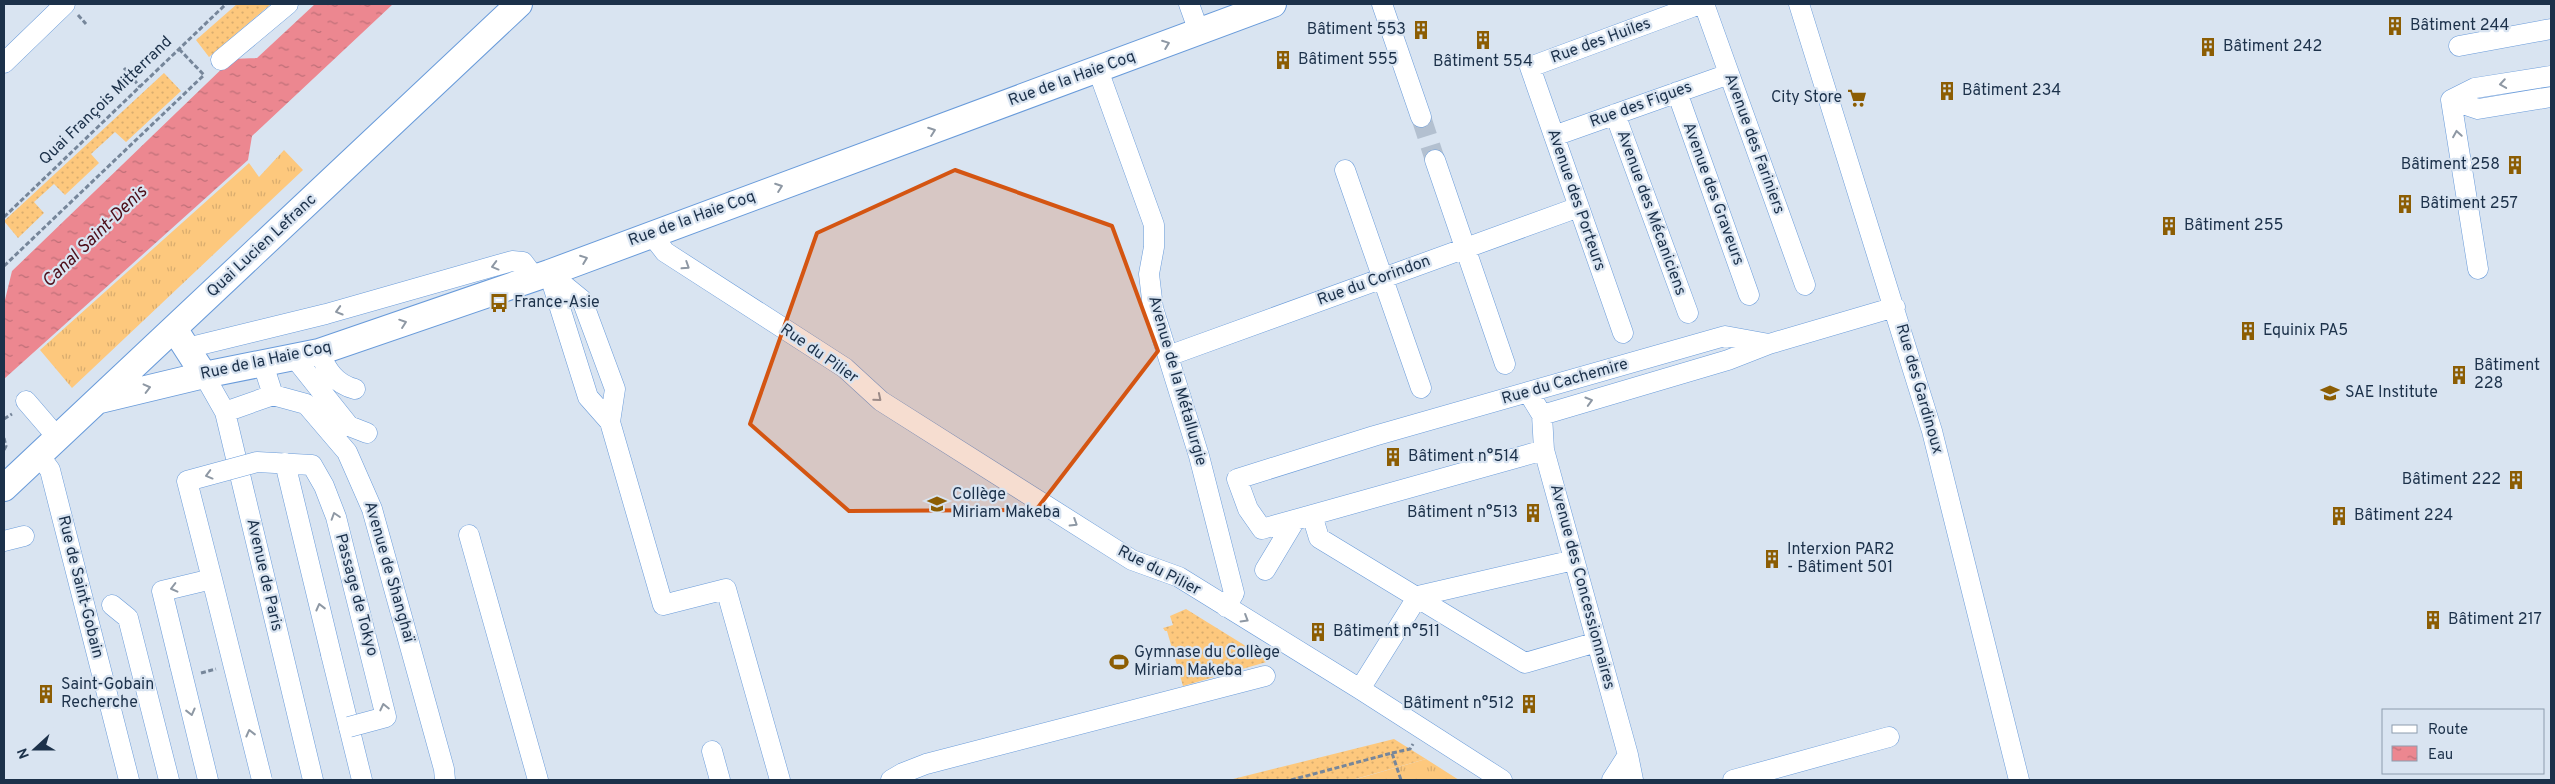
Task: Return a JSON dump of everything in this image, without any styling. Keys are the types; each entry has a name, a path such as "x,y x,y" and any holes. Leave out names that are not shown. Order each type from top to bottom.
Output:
{"main road":[{"name":"Quai Lucien Lefranc","path":"4,488 100,400 181,339 519,4"},
{"name":"Rue de la Haie Coq","path":"100,400 204,374 319,352 542,275 1273,4"},
{"path":"181,339 204,374"}],"street":[{"path":"4,63 65,4"},
{"path":"220,60 288,4"},
{"path":"1189,4 1198,32"},
{"path":"1382,4 1421,117"},
{"name":"Rue des Huiles","path":"1530,67 1700,4"},
{"name":"Avenue des Fariniers","path":"1704,4 1805,285"},
{"name":"Rue des Gardinoux","path":"1799,4 1932,431 2019,780"},
{"path":"2459,46 2551,30"},
{"name":"Avenue des Porteurs","path":"1530,67 1623,333"},
{"name":"Avenue de la Métallurgie","path":"1098,70 1154,225 1154,247 1149,274 1153,308 1199,456 1234,593 1226,607"},
{"name":"Rue des Figues","path":"1554,136 1729,74"},
{"path":"2451,100 2476,88 2551,76"},
{"name":"Avenue des Graveurs","path":"1677,92 1749,295"},
{"path":"2451,100 2478,109 2551,97"},
{"path":"2451,100 2478,269"},
{"name":"Avenue des Mécaniciens","path":"1615,114 1688,313"},
{"path":"1435,160 1505,364"},
{"path":"1345,170 1422,388"},
{"name":"Rue du Corindon","path":"1168,356 1579,207"},
{"name":"Rue du Pilier","path":"652,234 664,252 844,368 881,401 1132,560 1179,577 1502,780"},
{"path":"181,339 326,314 512,261 523,262 582,300 615,389 610,422 663,605 726,589 780,780"},
{"path":"542,275 588,397 610,422"},
{"name":"Rue du Cachemire","path":"1303,517 1262,529 1248,509 1237,479 1374,436 1725,336 1769,344 1894,307"},
{"path":"1542,415 1728,360 1769,344"},
{"path":"319,352 326,368 343,386 355,389"},
{"path":"294,357 349,426 367,433"},
{"path":"225,412 273,396 263,364"},
{"name":"Avenue de Paris","path":"204,374 225,412 313,780"},
{"name":"Avenue des Concessionnaires","path":"1528,392 1542,415 1544,450 1628,755 1633,780"},
{"name":"Avenue de Shanghaï","path":"273,396 306,404 348,452 372,509 444,769 445,780"},
{"name":"Rue de Saint-Gobain","path":"26,401 48,446 50,470 129,780"},
{"path":"1265,570 1303,517 1544,450"},
{"name":"Passage de Tokyo","path":"212,579 187,481 256,462 285,462 312,465 324,486 336,518 370,645 386,717 349,727"},
{"path":"285,462 362,780"},
{"path":"1303,517 1319,538 1418,596 1525,663 1597,642"},
{"path":"469,535 538,780"},
{"path":"4,541 24,536"},
{"path":"1360,689 1418,596 1574,560"},
{"path":"208,780 162,591 212,579 262,780"},
{"path":"112,605 128,618 169,780"},
{"path":"890,780 926,764 1265,676"},
{"path":"1733,780 1889,737"},
{"path":"712,751 720,780"},
{"path":"1612,780 1628,755"}],"path":[{"name":"Quai François Mitterrand","path":"4,217 226,4"},
{"path":"179,49 204,75"},
{"path":"4,266 220,60"},
{"path":"124,68 140,87"},
{"path":"4,438 6,446 4,450"},
{"path":"1291,780 1392,753 1401,780"}],"highlighted area":[{"path":"955,170 1112,226 1158,351 1036,510 849,511 750,424 817,233"}],"green space":[{"path":"237,4 271,4 209,57 196,40"},
{"path":"164,73 181,91 126,142 115,132 91,154 99,163 65,195 54,184 34,202 44,213 18,238 4,221"},
{"path":"284,150 303,170 72,388 40,350 249,163 259,177"},
{"path":"1186,609 1270,661 1183,686 1167,631 1163,628 1173,625 1170,616"},
{"path":"1394,739 1426,759 1352,780 1229,780"},
{"path":"1426,759 1459,780 1353,780"}],"water":[{"name":"Canal Saint-Denis","path":"315,4 393,4 252,136 248,160 4,379 4,304 12,271 232,59 257,58"}],"tunnel":[{"path":"1421,117 1435,160"}],"place":[{"name":"Bâtiment 244","path":"2395,26"},
{"name":"Bâtiment 553","path":"1421,30"},
{"name":"Bâtiment 554","path":"1483,40"},
{"name":"Bâtiment 242","path":"2208,47"},
{"name":"Bâtiment 555","path":"1283,60"},
{"name":"Bâtiment 234","path":"1947,91"},
{"name":"City Store","path":"1857,98"},
{"name":"Bâtiment 258","path":"2515,165"},
{"name":"Bâtiment 257","path":"2405,204"},
{"name":"Bâtiment 255","path":"2169,226"},
{"name":"France-Asie","path":"499,303"},
{"name":"Equinix PA5","path":"2248,331"},
{"name":"Bâtiment 228","path":"2459,375"},
{"name":"SAE Institute","path":"2330,393"},
{"name":"Bâtiment n°514","path":"1393,457"},
{"name":"Bâtiment 222","path":"2516,480"},
{"name":"Collège Miriam Makeba","path":"937,504"},
{"name":"Bâtiment n°513","path":"1533,513"},
{"name":"Bâtiment 224","path":"2339,516"},
{"name":"Interxion PAR2 - Bâtiment 501","path":"1772,559"},
{"name":"Bâtiment 217","path":"2433,620"},
{"name":"Bâtiment n°511","path":"1318,632"},
{"name":"Gymnase du Collège Miriam Makeba","path":"1119,662"},
{"name":"Saint-Gobain Recherche","path":"46,694"},
{"name":"Bâtiment n°512","path":"1529,704"}]}
